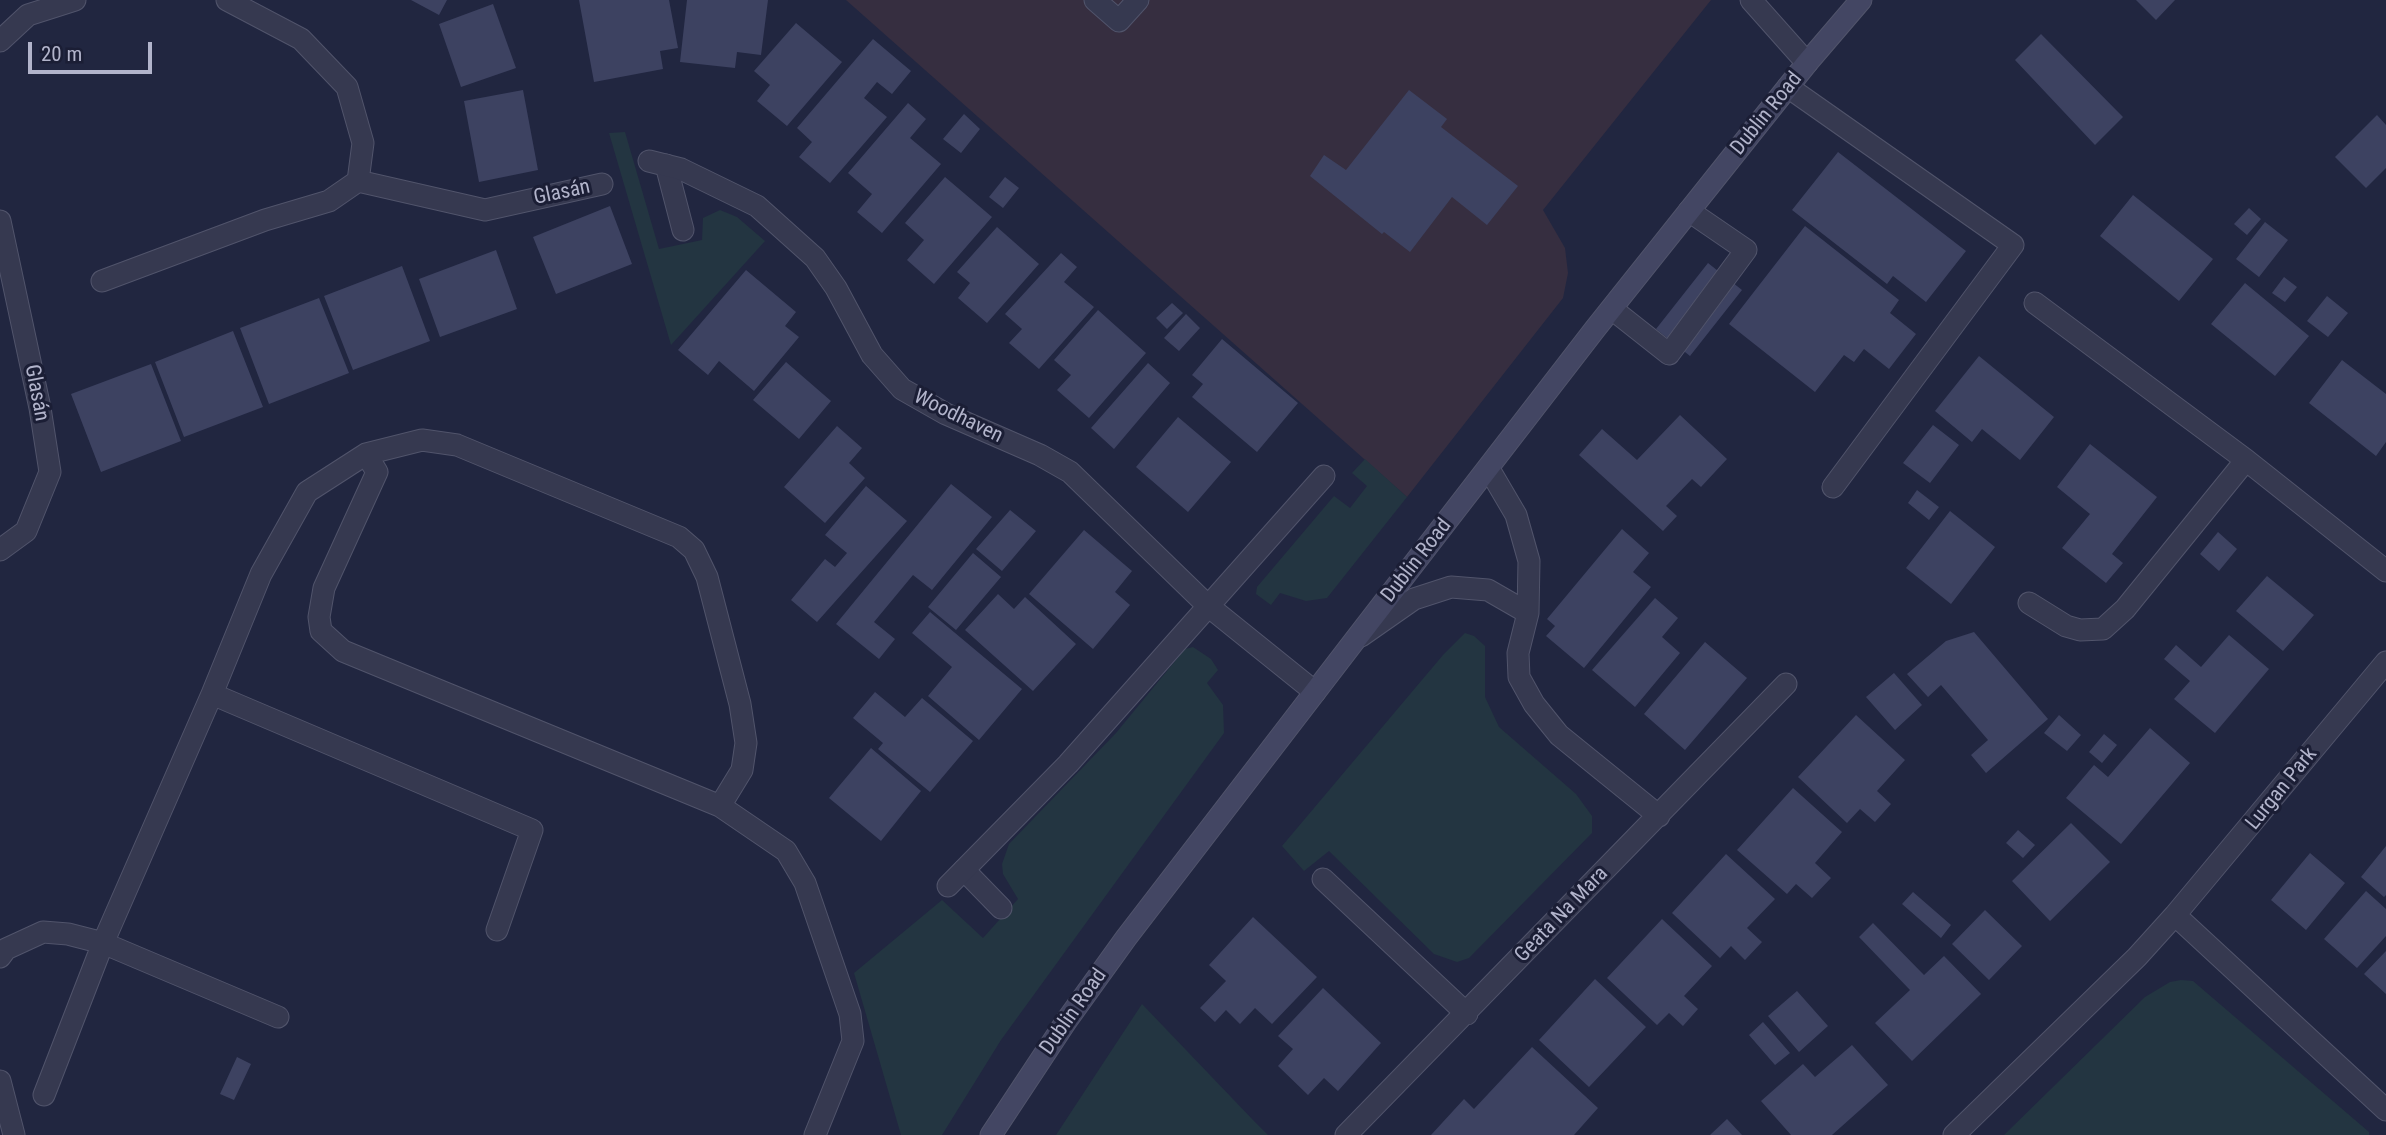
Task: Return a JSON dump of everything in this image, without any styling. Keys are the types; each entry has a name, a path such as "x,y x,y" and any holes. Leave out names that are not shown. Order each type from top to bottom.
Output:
{"main road":[{"name":"Dublin Road","path":"992,1135 1067,1020 1126,938 1612,309 1788,87 1861,0"}],"street":[{"path":"0,41 28,15 75,0"},
{"path":"102,282 265,220 329,201 358,181 363,142 346,86 302,39 227,0"},
{"path":"1095,0 1119,21 1138,0"},
{"path":"1751,0 1808,63"},
{"path":"1788,87 2013,244 1833,487"},
{"name":"Woodhaven","path":"683,230 657,163 721,186 773,218 804,246 826,272 861,337 896,384 946,414 1040,455 1070,472 1207,605 1315,692"},
{"name":"Glasán","path":"358,181 485,210 602,184"},
{"path":"1612,309 1669,354 1746,250 1689,211"},
{"name":"Glasán","path":"0,221 40,408 50,472 26,531 0,550"},
{"path":"2035,303 2246,460 2386,571"},
{"path":"44,1095 103,943 212,694 261,574 307,492 366,454 422,440 457,445 679,537 694,550 707,577 740,704 746,743 741,770 720,806"},
{"path":"366,454 377,472 324,589 319,617 321,631 342,651 720,806 786,851 805,883 849,1014 853,1041 815,1135"},
{"path":"2029,603 2066,626 2080,630 2103,629 2124,609 2246,460"},
{"path":"1489,469 1516,515 1529,561 1528,613 1518,653 1519,677 1534,704 1559,735 1659,816"},
{"path":"948,886 1068,764 1324,476"},
{"path":"1355,640 1414,598 1451,587 1488,590 1528,613"},
{"name":"Lurgan Park","path":"1954,1135 2137,957 2386,662"},
{"name":"Geata Na Mara","path":"1346,1135 1467,1014 1786,684"},
{"path":"212,694 532,830 497,930"},
{"path":"964,870 1001,908"},
{"path":"1323,879 1467,1014"},
{"path":"2175,915 2386,1110"},
{"path":"0,957 6,949 43,932 103,943 278,1017"},
{"path":"0,1081 14,1135"}],"shaded area":[{"path":"846,0 1711,0 1543,210 1565,248 1568,273 1563,298 1407,497"},
{"path":"625,132 659,249 702,240 703,218 720,210 737,217 765,241 671,345 609,133"},
{"path":"1365,459 1407,497 1327,598 1306,601 1280,593 1271,605 1256,594 1257,587 1334,496 1350,508 1367,486 1352,473"},
{"path":"1465,633 1474,636 1485,646 1485,697 1499,727 1576,794 1592,816 1592,833 1469,958 1457,962 1434,954 1329,851 1304,871 1282,846 1443,655"},
{"path":"1193,647 1211,659 1218,670 1207,683 1223,705 1224,733 1001,1040 942,1135 901,1135 854,973 942,900 983,938 1018,899 1003,874 1002,864 1009,844 1116,733 1185,649"},
{"path":"2193,981 2369,1132 2369,1135 2004,1135 2145,997 2170,982"},
{"path":"1142,1004 1253,1120 1268,1135 1056,1135"}],"building":[{"path":"411,0 447,0 439,15"},
{"path":"579,0 669,0 678,48 660,51 663,69 594,82"},
{"path":"687,0 768,0 761,55 737,52 735,68 680,62"},
{"path":"2136,0 2175,0 2156,20"},
{"path":"493,4 516,68 461,87 439,24"},
{"path":"796,23 842,62 787,126 757,101 770,85 754,71"},
{"path":"2041,34 2123,117 2095,145 2015,60"},
{"path":"873,39 911,71 892,94 877,82 864,98 887,117 830,183 799,157 812,142 797,128"},
{"path":"523,90 538,170 479,182 464,101"},
{"path":"1409,90 1447,119 1441,127 1518,186 1487,225 1452,197 1410,252 1384,232 1382,234 1310,176 1324,155 1346,170"},
{"path":"908,103 926,119 910,138 941,164 882,233 857,212 872,194 848,173"},
{"path":"964,114 980,129 961,153 943,139"},
{"path":"2377,115 2386,125 2386,168 2366,188 2335,157"},
{"path":"1838,152 1966,251 1926,302 1893,276 1887,284 1792,210"},
{"path":"945,177 992,217 934,284 907,260 924,240 905,223"},
{"path":"1005,177 1019,188 1003,208 989,197"},
{"path":"2133,195 2213,259 2179,301 2100,236"},
{"path":"610,206 632,264 556,294 533,237"},
{"path":"2249,208 2261,219 2247,235 2234,224"},
{"path":"2265,222 2288,240 2259,277 2236,259"},
{"path":"1805,226 1899,300 1890,313 1916,334 1889,369 1864,349 1854,362 1844,355 1815,392 1729,324"},
{"path":"997,227 1039,264 987,323 958,298 970,283 957,272"},
{"path":"496,250 517,309 440,337 419,279"},
{"path":"1061,253 1077,267 1064,282 1094,307 1039,369 1009,343 1022,329 1005,314"},
{"path":"1708,263 1742,290 1690,356 1656,329"},
{"path":"402,266 430,341 353,370 324,296"},
{"path":"746,270 796,312 785,326 799,337 754,391 719,361 708,375 678,350"},
{"path":"2284,277 2297,287 2285,302 2272,293"},
{"path":"2245,283 2309,336 2275,376 2211,324"},
{"path":"2327,296 2348,313 2328,337 2307,321"},
{"path":"319,298 349,373 269,404 240,328"},
{"path":"1172,303 1183,313 1167,329 1156,318"},
{"path":"1098,310 1146,353 1089,418 1057,390 1071,375 1054,360"},
{"path":"1186,314 1200,328 1179,351 1164,338"},
{"path":"233,331 263,407 184,437 155,362"},
{"path":"1222,339 1298,403 1257,452 1192,397 1203,384 1192,375"},
{"path":"1979,356 2054,417 2020,460 1982,429 1972,442 1935,411"},
{"path":"2342,360 2386,394 2386,442 2376,456 2309,403"},
{"path":"786,362 831,401 799,439 753,400"},
{"path":"1148,363 1170,383 1114,449 1091,428"},
{"path":"151,364 181,441 101,472 71,394"},
{"path":"1680,415 1727,459 1701,487 1692,479 1666,506 1677,516 1663,531 1579,455 1602,429 1637,460"},
{"path":"1178,417 1231,462 1188,512 1136,467"},
{"path":"1933,425 1959,445 1930,483 1903,463"},
{"path":"837,426 862,448 849,463 865,478 825,523 784,487"},
{"path":"2090,444 2157,497 2112,554 2123,563 2106,583 2062,548 2090,514 2057,487"},
{"path":"951,484 992,517 932,590 913,575 874,622 895,639 879,659 836,624"},
{"path":"866,486 907,521 817,622 791,600 825,559 835,567 847,553 825,535"},
{"path":"1917,490 1939,507 1929,520 1908,503"},
{"path":"1010,510 1036,531 1002,571 976,549"},
{"path":"1950,511 1995,547 1951,604 1906,568"},
{"path":"1622,529 1649,553 1633,572 1651,587 1584,668 1546,636 1555,626 1547,619"},
{"path":"1084,530 1132,571 1115,592 1130,605 1093,649 1029,594"},
{"path":"2218,532 2237,549 2219,571 2200,554"},
{"path":"973,553 1001,577 956,630 928,607"},
{"path":"2267,576 2314,615 2283,651 2236,611"},
{"path":"998,594 1014,609 1025,597 1076,644 1033,691 965,630"},
{"path":"1655,598 1678,618 1662,637 1680,653 1635,707 1592,670"},
{"path":"930,612 1022,689 979,740 928,696 952,667 912,633"},
{"path":"1974,632 2048,719 1986,773 1971,755 1988,740 1941,685 1928,697 1907,674 1946,641"},
{"path":"2229,635 2269,669 2215,733 2174,699 2190,681 2164,659 2176,645 2201,667"},
{"path":"1705,642 1747,678 1685,750 1644,714"},
{"path":"1894,673 1922,705 1895,730 1866,697"},
{"path":"875,692 905,717 922,698 973,741 930,792 878,749 883,743 853,718"},
{"path":"1856,715 1905,760 1877,791 1891,804 1875,822 1860,809 1847,823 1798,777"},
{"path":"2059,715 2081,735 2067,751 2044,733"},
{"path":"2150,728 2190,763 2121,844 2066,798 2094,765 2108,777"},
{"path":"2104,734 2117,745 2102,763 2089,752"},
{"path":"871,748 921,791 881,841 829,798"},
{"path":"1793,788 1842,832 1815,863 1831,878 1812,898 1796,884 1787,894 1737,850"},
{"path":"2071,823 2110,862 2050,921 2012,881"},
{"path":"2018,830 2035,845 2023,858 2006,843"},
{"path":"2386,846 2386,895 2384,897 2361,877"},
{"path":"2310,853 2345,883 2306,930 2271,900"},
{"path":"1726,854 1775,899 1747,928 1762,942 1745,960 1731,946 1720,958 1672,913"},
{"path":"2366,891 2386,909 2386,936 2357,968 2324,939"},
{"path":"1913,892 1951,925 1941,938 1902,904"},
{"path":"1985,910 2022,946 1989,980 1952,944"},
{"path":"1253,917 1317,977 1272,1024 1255,1008 1240,1024 1226,1010 1215,1022 1200,1008 1226,981 1209,965"},
{"path":"1662,919 1712,966 1684,996 1698,1009 1683,1026 1669,1013 1657,1025 1607,978"},
{"path":"1873,923 1924,975 1944,956 1981,994 1912,1061 1875,1023 1910,990 1859,937"},
{"path":"2386,951 2386,994 2364,974"},
{"path":"1595,979 1646,1027 1589,1087 1539,1040"},
{"path":"1323,988 1381,1043 1338,1091 1324,1078 1308,1095 1278,1066 1293,1049 1278,1036"},
{"path":"1797,991 1828,1026 1799,1052 1768,1016"},
{"path":"1763,1022 1790,1053 1775,1065 1749,1035"},
{"path":"1852,1045 1888,1085 1832,1135 1791,1135 1761,1101 1803,1064 1815,1077"},
{"path":"1532,1047 1598,1108 1574,1135 1431,1135 1464,1099 1474,1109"},
{"path":"237,1057 251,1064 234,1100 220,1094"},
{"path":"1727,1119 1742,1135 1710,1135"}]}
